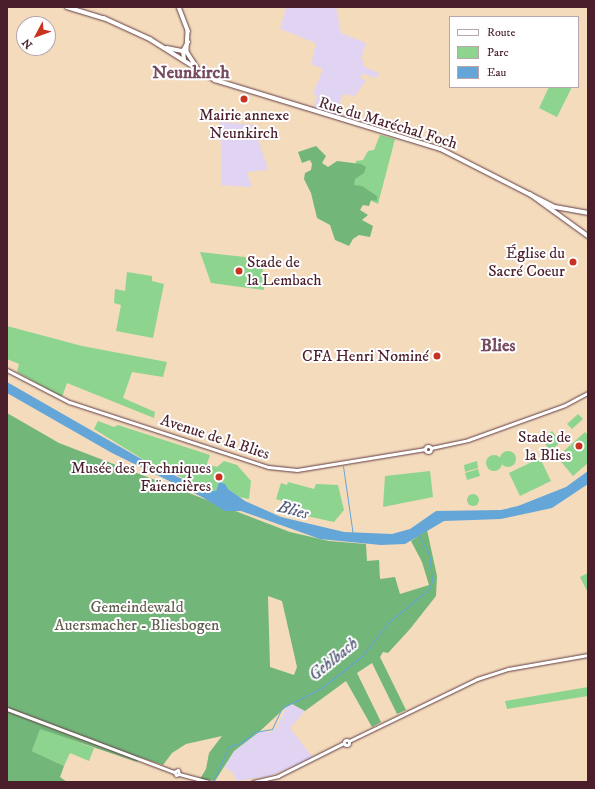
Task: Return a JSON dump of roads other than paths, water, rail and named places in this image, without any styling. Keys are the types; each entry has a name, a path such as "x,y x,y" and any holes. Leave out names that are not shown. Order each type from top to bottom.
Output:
{"main road":[{"path":"67,7 112,22 164,47 183,54"},
{"path":"179,7 186,23 188,41 183,54"},
{"path":"164,47 183,54"},
{"name":"Rue du Maréchal Foch","path":"183,54 184,61 215,80 448,152 530,194 546,205"},
{"name":"Rue du Maréchal Foch","path":"183,54 199,70"},
{"path":"546,205 588,213"},
{"path":"546,205 551,211 588,236"},
{"path":"551,211 553,206"},
{"name":"Avenue de la Blies","path":"7,370 69,402 268,467 297,470 425,450 429,452 431,448 468,440 565,405 588,393"},
{"path":"254,782 268,781 344,744 348,745 349,741 477,679 508,669 588,655"},
{"path":"7,709 174,772 178,770 179,774 208,782"}],"water":[{"path":"7,382 150,464 195,485 202,488 206,486 211,491 216,491 219,482 225,484 228,489 245,501 281,517 344,532 392,534 410,529 436,511 501,510 518,506 566,487 588,471 588,484 552,508 501,519 444,521 405,544 381,545 320,539 241,511 225,511 202,497 112,453 7,393"}],"waterway":[{"path":"343,466 353,535"},
{"name":"Gehlbach","path":"213,782 229,746 241,743 255,732 272,729 282,708 321,688 361,657 389,622 429,589 432,581 429,554 419,535"}],"place":[{"name":"Mairie annexe Neunkirch","path":"244,99"},
{"name":"Église du Sacré Coeur","path":"573,262"},
{"name":"Stade de la Lembach","path":"239,271"},
{"name":"CFA Henri Nominé","path":"437,356"},
{"name":"Stade de la Blies","path":"579,446"},
{"name":"Musée des Techniques Faïencières","path":"219,477"}],"district":[{"name":"Neunkirch","path":"191,73"},
{"name":"Blies","path":"498,346"}],"park label":[{"name":"Gemeindewald Auersmacher - Bliesbogen","path":"137,616"}]}
